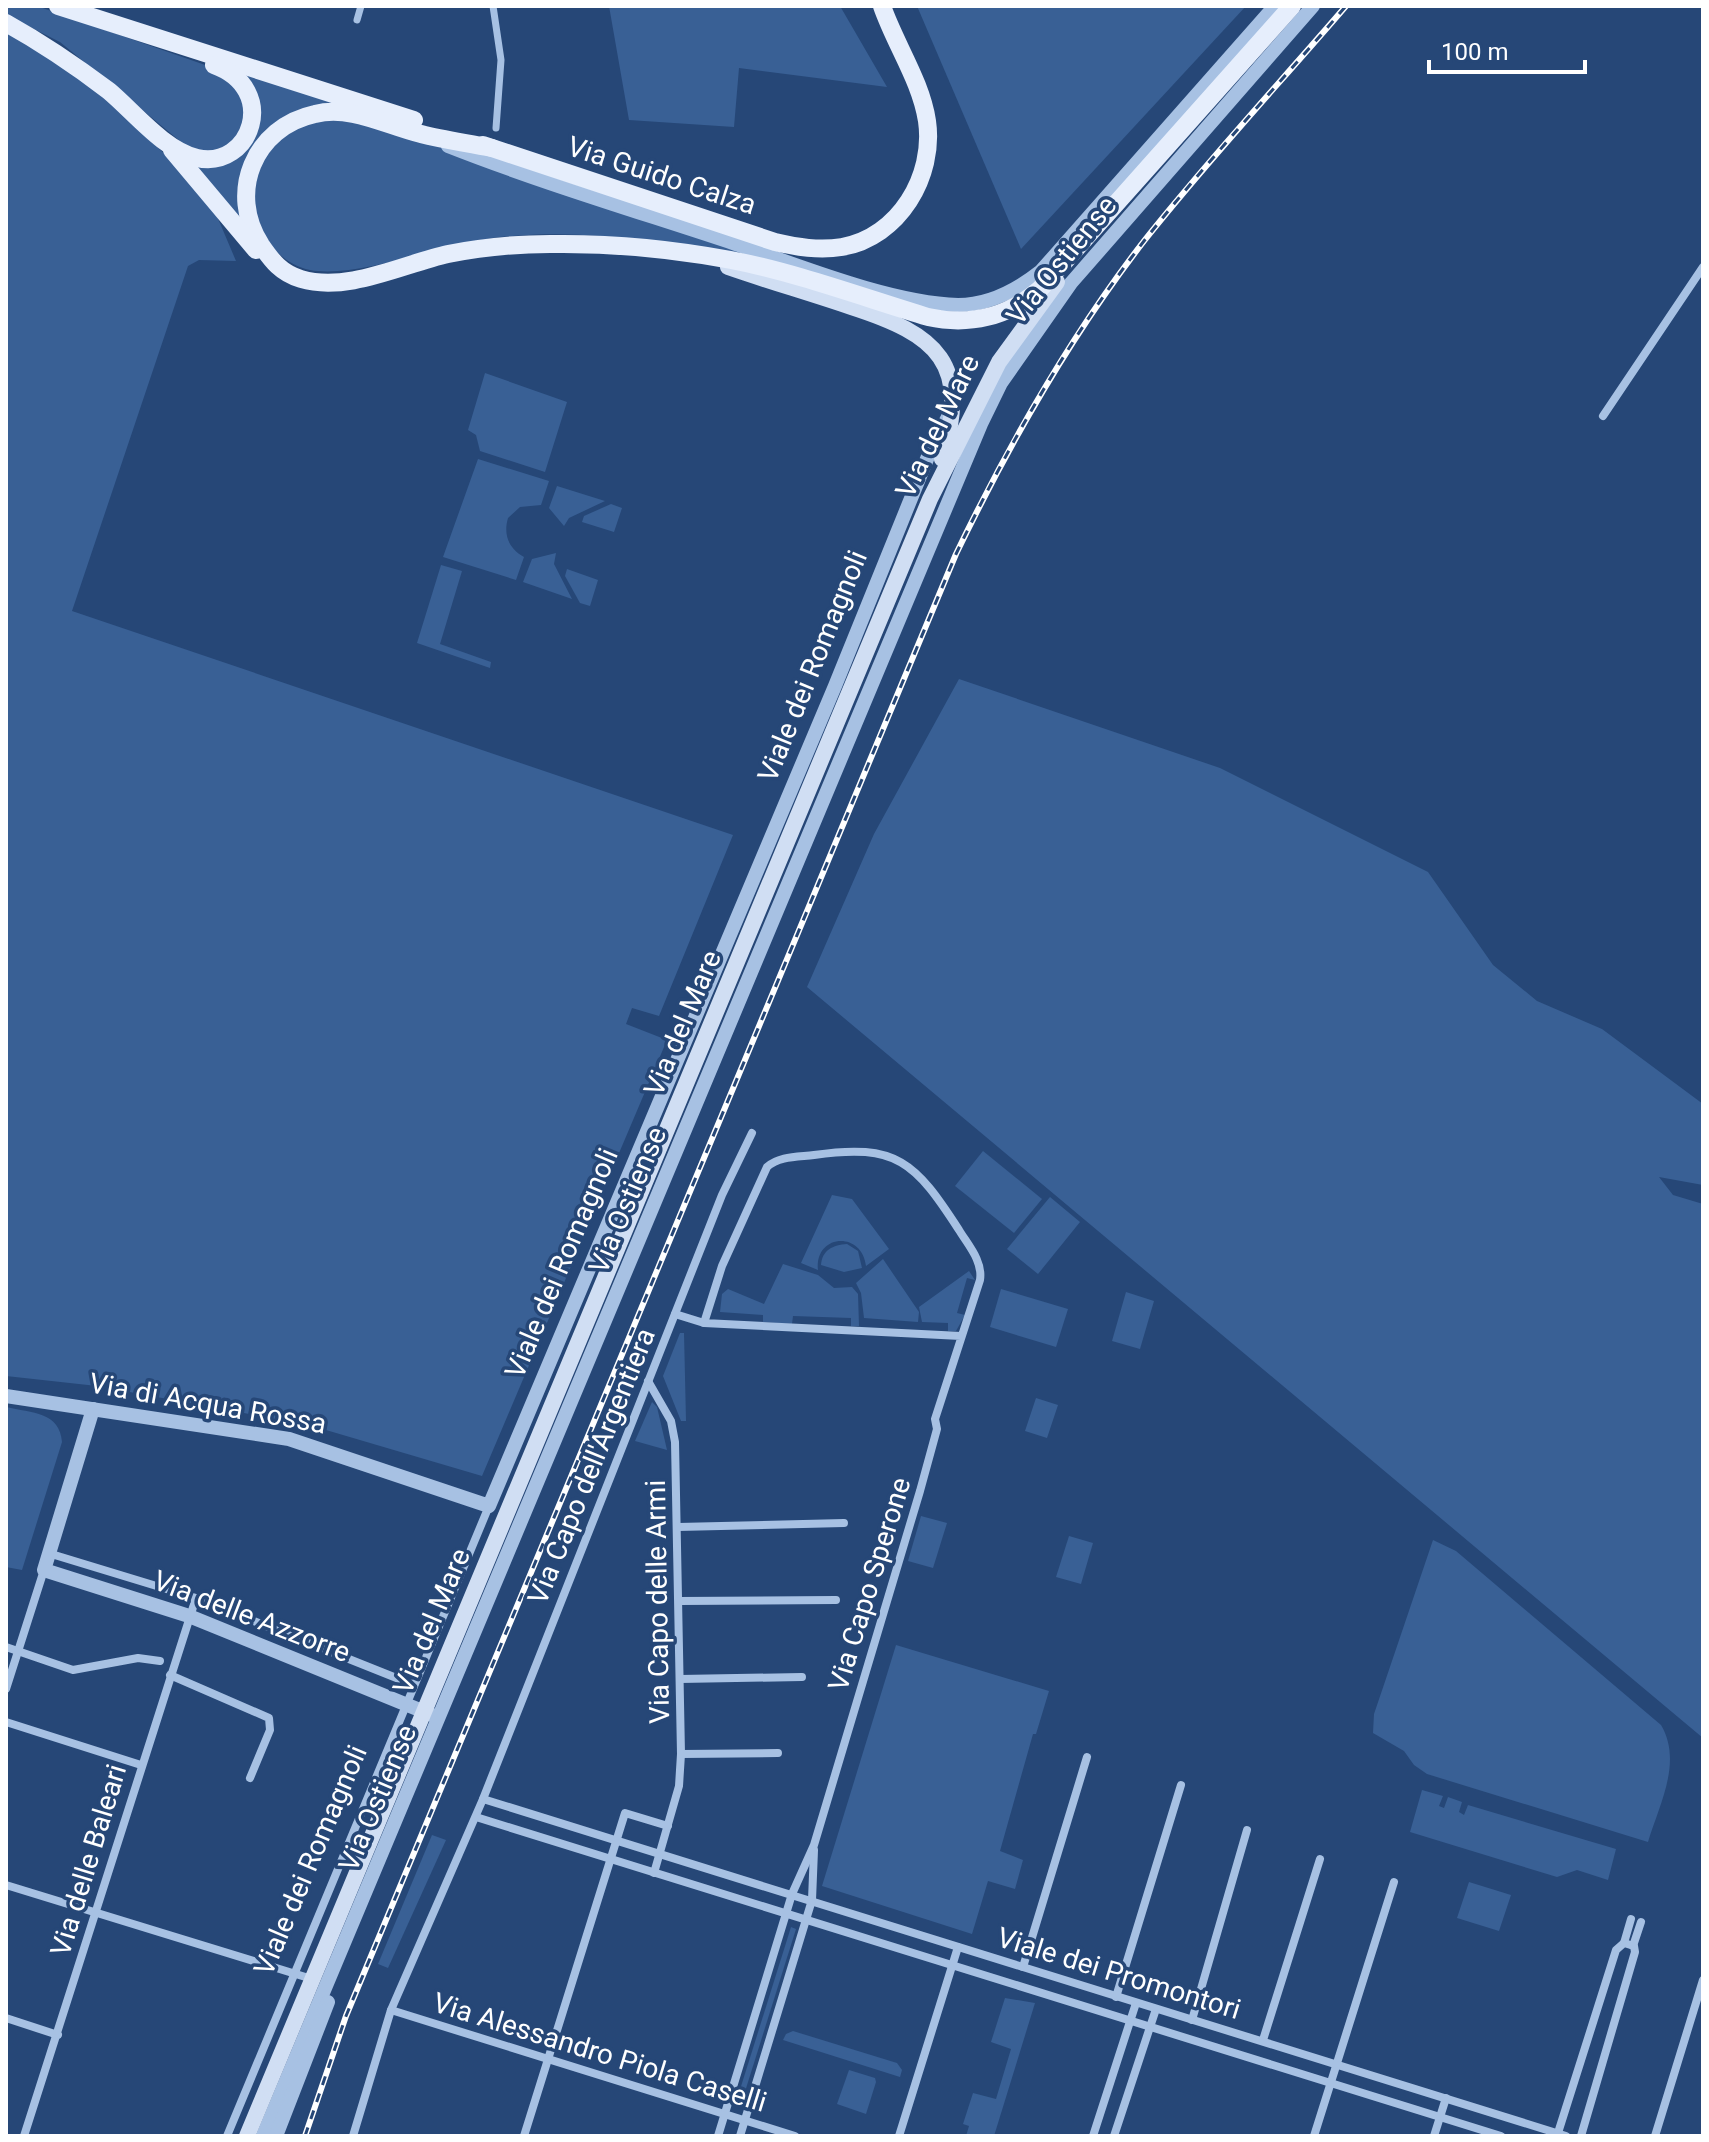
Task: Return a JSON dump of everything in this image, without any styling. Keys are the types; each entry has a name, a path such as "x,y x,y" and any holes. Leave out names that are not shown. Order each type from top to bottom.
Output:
{"main road":[{"name":"Via Guido Calza","path":"58,6 329,90 775,242 815,249 852,244 881,229 909,202 921,180 927,150 924,105 882,6"},
{"name":"Via del Mare","path":"247,2136 312,1979 431,1715 930,499 999,362 1096,230 1292,6"},
{"path":"6,23 85,73 185,153 208,159 236,147 251,125 252,102 242,82 232,72 201,58 190,47"},
{"path":"270,261 254,232 246,197 251,164 266,140 299,119 328,112 349,113 420,134 492,148"},
{"path":"160,136 249,243 294,276 330,282 471,250 524,244 620,246 731,260 928,317 969,321 993,316 1032,296 1096,230"},
{"path":"702,257 914,331 930,343 945,366 952,394 945,449 930,499"}],"street":[{"path":"357,20 361,6"},
{"path":"493,6 501,60 496,128"},
{"path":"420,134 484,160 816,271 917,298 957,305 976,303 1007,294 1041,271 1275,6"},
{"name":"Via Ostiense","path":"263,2136 334,1969 431,1715 949,493 1001,383 1071,283 1313,6"},
{"path":"1603,416 1703,267"},
{"name":"Viale dei Romagnoli","path":"227,2136 835,686 929,454 950,413"},
{"name":"Via Capo dell'Argentiera","path":"355,2135 391,2010 476,1817 729,1179 752,1133"},
{"name":"Via Capo Sperone","path":"704,1323 722,1266 767,1167 783,1159 862,1149 892,1158 917,1173 976,1257 981,1276 935,1419 937,1429 920,1491 814,1845 792,1894 718,2136"},
{"path":"675,1314 704,1323 961,1336"},
{"name":"Via Capo delle Armi","path":"648,1381 661,1401 674,1434 681,1754 679,1786 668,1826"},
{"name":"Via di Acqua Rossa","path":"6,1396 302,1442 489,1506"},
{"path":"6,1689 93,1409"},
{"path":"678,1527 844,1523"},
{"name":"Via delle Azzorre","path":"48,1553 196,1598 414,1685"},
{"name":"Via delle Azzorre","path":"44,1570 189,1616 431,1715"},
{"name":"Via delle Baleari","path":"24,2136 196,1598"},
{"path":"679,1601 836,1600"},
{"path":"6,1647 73,1670 138,1658 160,1661"},
{"path":"359,1684 367,1666"},
{"path":"170,1675 269,1718 270,1730 250,1778"},
{"path":"680,1679 802,1677"},
{"path":"6,1722 141,1765"},
{"path":"681,1754 778,1753"},
{"path":"1023,1967 1087,1757"},
{"path":"1116,1997 1181,1785"},
{"name":"Viale dei Promontori","path":"483,1799 1560,2135"},
{"path":"524,2136 625,1813 668,1826 654,1873"},
{"name":"Viale dei Promontori","path":"476,1817 1501,2136"},
{"path":"1192,2020 1247,1830"},
{"name":"Via Capo Sperone","path":"740,2136 812,1900 814,1845"},
{"path":"1263,2040 1320,1859"},
{"path":"1314,2136 1394,1882"},
{"path":"6,1885 312,1979"},
{"path":"1581,2136 1635,1952 1628,1944 1631,1919"},
{"path":"1560,2135 1616,1950 1628,1944 1641,1922"},
{"path":"899,2136 958,1947"},
{"path":"276,2136 324,2016 334,1969"},
{"path":"1655,2136 1703,1980"},
{"path":"1093,2136 1136,2003"},
{"path":"1114,2136 1156,2009"},
{"name":"Via Alessandro Piola Caselli","path":"391,2010 795,2136"},
{"path":"6,2018 58,2035"},
{"path":"1434,2136 1446,2098"},
{"path":"1099,2118 1118,2124"}],"shaded area":[{"path":"6,6 37,6 228,73 250,100 237,142 206,153 186,146 60,42 6,15"},
{"path":"609,6 840,6 887,87 739,68 734,127 629,120"},
{"path":"917,6 1246,6 1021,249"},
{"path":"6,31 91,85 186,174 211,202 236,261 199,260 188,266 72,611 733,835 659,1016 632,1008 626,1024 667,1040 482,1476 309,1425 97,1386 6,1376"},
{"path":"241,70 346,105 309,109 249,157 251,231 190,160 223,160 258,98"},
{"path":"355,118 834,281 669,244 627,238 543,234 478,241 352,269 310,270 292,263 276,251 264,236 253,199 254,180 261,162 297,125 313,120"},
{"path":"485,373 567,402 545,472 480,451 476,435 468,430"},
{"path":"478,459 549,481 541,505 520,507 508,518 508,541 524,557 516,580 443,557"},
{"path":"557,486 605,501 569,518 564,526 549,508"},
{"path":"611,504 622,508 614,532 582,522 584,516"},
{"path":"556,553 554,564 572,599 523,582 532,559"},
{"path":"441,565 462,571 440,644 491,662 490,668 417,643"},
{"path":"567,569 598,580 590,606 580,603 565,576"},
{"path":"959,679 1220,768 1428,872 1493,965 1537,1001 1602,1029 1703,1104 1703,1185 1659,1177 1673,1195 1703,1204 1703,1738 807,987 874,834"},
{"path":"983,1151 1042,1199 1014,1233 955,1186"},
{"path":"832,1195 852,1199 889,1249 866,1266 863,1254 856,1246 839,1241 823,1249 818,1270 801,1263"},
{"path":"1050,1197 1080,1222 1038,1274 1007,1249"},
{"path":"847,1244 858,1251 862,1268 844,1272 821,1265 829,1249"},
{"path":"883,1259 919,1312 918,1322 864,1318 861,1293 856,1283"},
{"path":"783,1264 818,1275 834,1288 852,1287 858,1294 859,1326 851,1326 851,1318 793,1316 792,1324 763,1322 763,1315 720,1312 722,1294 728,1289 764,1304"},
{"path":"969,1271 975,1280 967,1278 957,1313 965,1315 956,1331 948,1331 948,1323 922,1322 919,1307"},
{"path":"1001,1289 1068,1309 1056,1347 990,1327"},
{"path":"1126,1292 1154,1301 1140,1349 1112,1341"},
{"path":"680,1333 684,1333 686,1421 681,1421 663,1376"},
{"path":"1036,1398 1058,1405 1047,1438 1025,1431"},
{"path":"652,1402 657,1407 667,1450 635,1441"},
{"path":"6,1407 50,1419 60,1432 62,1442 22,1570 6,1567"},
{"path":"921,1516 947,1523 933,1568 908,1561"},
{"path":"1069,1536 1093,1543 1081,1584 1056,1577"},
{"path":"1433,1540 1456,1551 1661,1725 1670,1754 1669,1769 1648,1842 1427,1774 1414,1765 1404,1751 1373,1733 1374,1714"},
{"path":"896,1645 1049,1691 1036,1734 1033,1734 1000,1851 1023,1860 1015,1889 988,1881 972,1934 822,1886"},
{"path":"1422,1790 1443,1796 1439,1806 1444,1808 1448,1797 1462,1802 1459,1812 1464,1815 1468,1805 1616,1849 1608,1880 1577,1870 1557,1877 1410,1832"},
{"path":"432,1835 446,1840 388,1968 378,1964"},
{"path":"1469,1882 1511,1895 1499,1931 1457,1918"},
{"path":"791,1927 796,1929 743,2098 738,2096"},
{"path":"1005,1998 1035,2003 994,2136 966,2136 969,2126 963,2124 973,2093 996,2099 1011,2049 991,2042"},
{"path":"793,2031 897,2063 902,2070 900,2077 783,2040 786,2034"},
{"path":"849,2070 875,2078 866,2114 837,2104"}],"railway":[{"path":"305,2136 346,2016 956,554 997,472 1090,315 1193,181 1346,6"}]}
